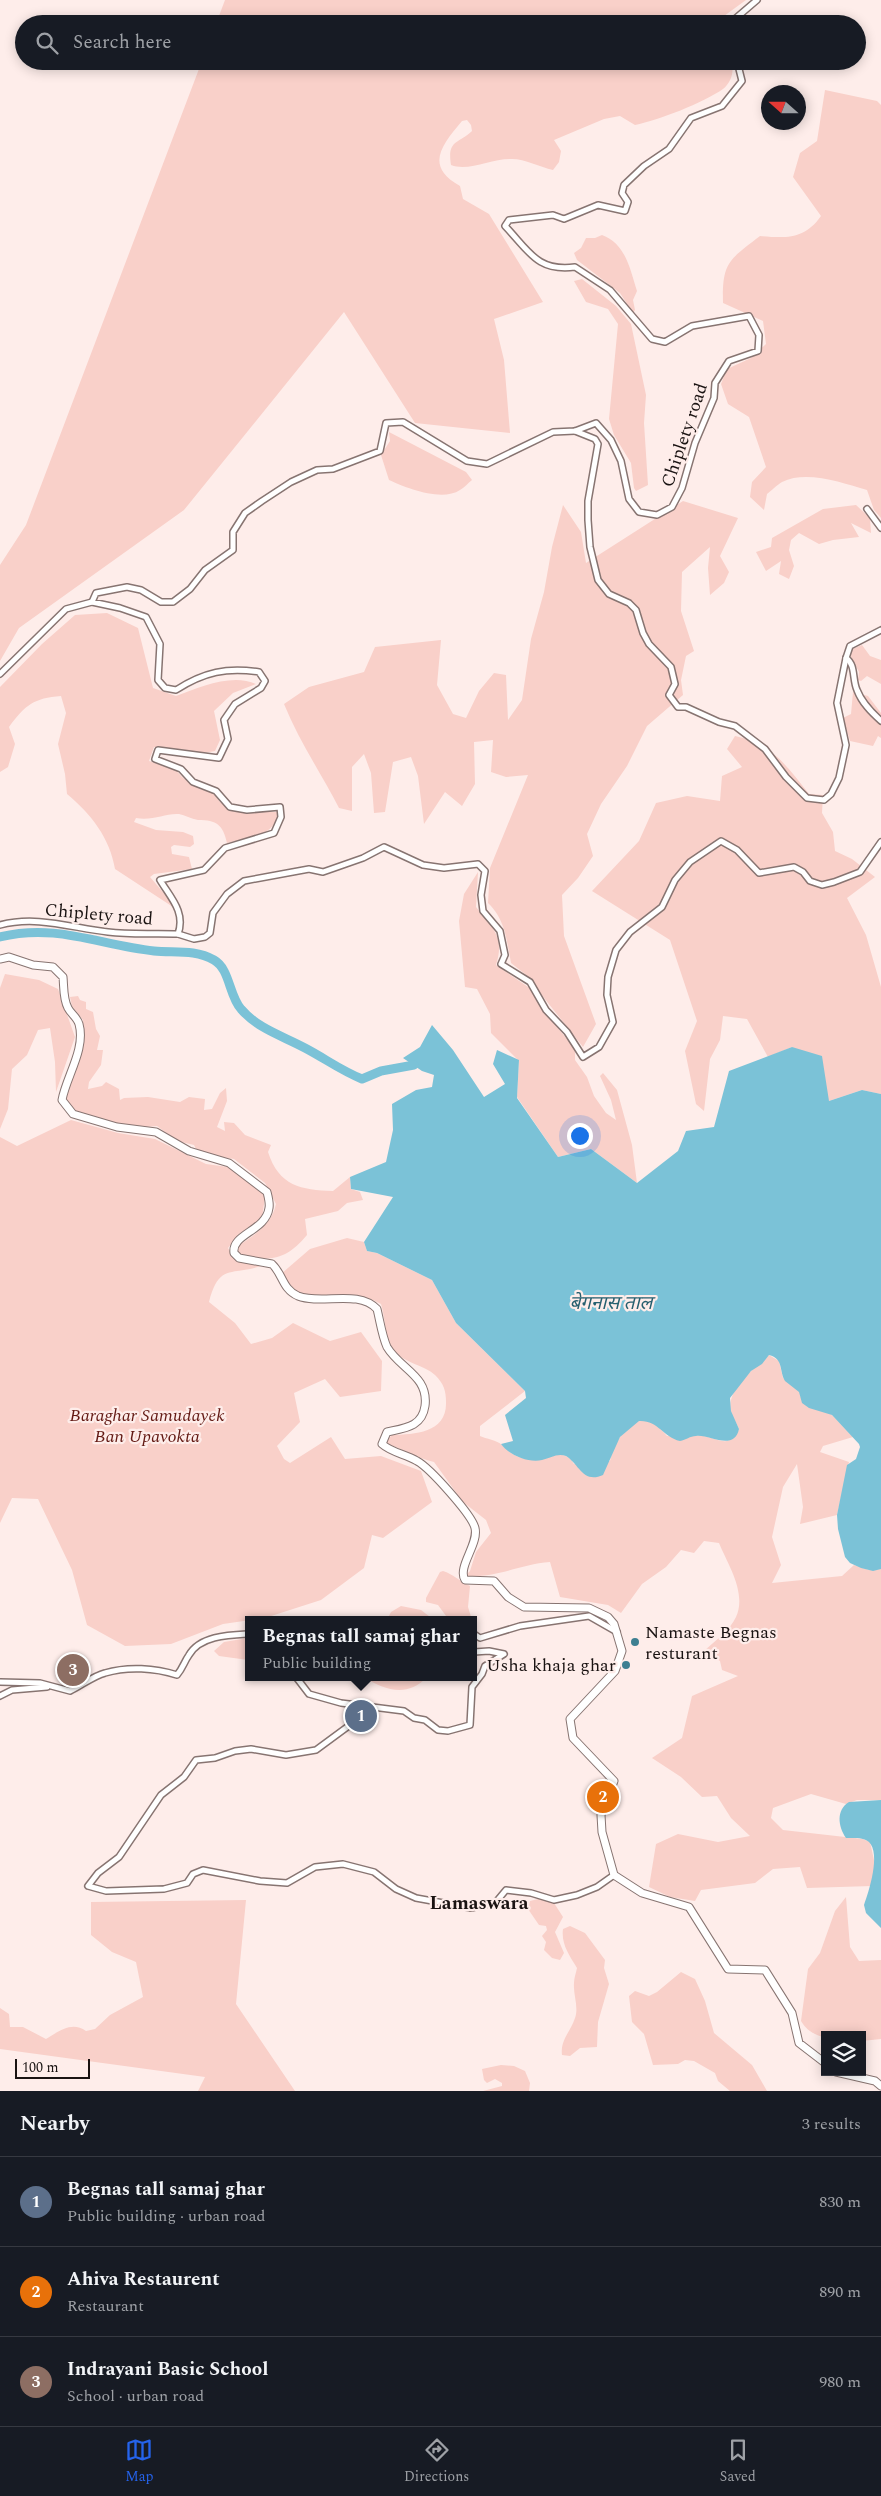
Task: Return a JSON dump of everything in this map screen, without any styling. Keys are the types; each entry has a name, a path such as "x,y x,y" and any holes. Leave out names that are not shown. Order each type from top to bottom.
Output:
{"main road":[{"path":"0,959 9,957 33,965 53,967 64,977 66,1006 79,1024 80,1033 72,1071 64,1088 62,1100 66,1108 73,1114 117,1127 156,1132 189,1151 237,1167 267,1192 270,1208 262,1224 238,1240 233,1248 234,1253 239,1258 272,1264 286,1288 298,1296 366,1302 377,1309 387,1346 422,1384 426,1398 424,1415 418,1423 387,1432 382,1444 416,1460 436,1476 474,1524 476,1538 463,1572 465,1580 494,1581 508,1597 524,1607 589,1608 608,1617 618,1632 622,1651 615,1671 570,1719 573,1738 614,1781 601,1815 602,1832 614,1875 642,1893 689,1907 718,1956 728,1969 765,1970 792,2013 799,2043 821,2061"},
{"path":"852,2076 875,2082 881,2086"}],"street":[{"path":"740,15 757,0"},
{"name":"Chiplety road","path":"0,925 21,922 53,922 109,932 178,934 181,926 180,914 174,899 160,880 204,870 224,848 274,833 281,817 280,807 247,810 230,807 216,791 194,782 181,769 155,758 158,750 219,758 228,739 224,720 235,704 261,688 266,681 260,672 224,669 194,679 176,690 165,688 158,680 160,644 146,617 120,608 92,602 96,593 127,587 141,590 160,602 173,602 190,589 205,570 233,550 233,532 245,513 291,482 317,470 333,470 380,450 386,423 403,422 467,461 487,464 553,432 575,431 596,423 604,430 621,461 629,499 639,512 657,515 672,507 682,488 694,442 714,398 715,383 729,361 758,351 758,335 748,316 692,326 665,342 652,339 610,290 575,267 557,269 541,264 505,226 510,220 553,215 564,219 598,205 625,212 628,202 622,193 624,185 669,149 695,115 722,106 742,80 739,70"},
{"path":"575,431 595,439 598,444 588,502 590,547 598,580 609,594 629,603 636,610 643,633 649,644 671,667 675,684 670,696 678,707 686,707 719,722 735,726 749,736 765,749 786,777 807,798 824,800 831,794 839,778 846,745 837,703 850,646 881,630"},
{"path":"867,508 881,528"},
{"path":"0,674 66,609 92,602"},
{"path":"846,658 852,663 857,689 864,704 881,721"},
{"path":"178,934 194,939 205,937 210,933 213,913 227,894 244,881 309,869 323,872 363,858 384,847 423,865 444,868 478,864 484,871 481,895 483,911 500,930 504,955 501,964 530,982 546,1010 567,1032 583,1057 599,1047 613,1022 607,995 608,977 616,950 630,932 662,907 675,880 690,862 721,841 737,850 760,873 794,867 803,872 810,881 822,885 860,872 881,842"},
{"path":"477,1636 480,1638 520,1626 589,1616 618,1632"},
{"path":"0,1682 40,1683 70,1691 105,1672 154,1668 166,1674 177,1675 189,1654 200,1642 245,1634"},
{"path":"477,1652 489,1651 504,1654 485,1666 477,1680"},
{"path":"299,1681 309,1694 341,1703 404,1710 414,1718 425,1720 438,1730 448,1731 470,1725 472,1687 477,1681"},
{"path":"0,1696 12,1690 48,1686"},
{"path":"373,1708 316,1750 286,1755 251,1750 196,1760 184,1777 162,1795 119,1857 98,1873 88,1886 106,1891 164,1889 187,1883 193,1874 203,1870 260,1882 287,1883 315,1867 343,1864 374,1872 396,1889 416,1898 471,1908 496,1902 506,1890 531,1892 554,1900 577,1895 597,1887 614,1875"}],"green space":[{"path":"225,0 746,0 725,15 219,15"},
{"path":"199,70 733,70 730,80 723,89 704,100 680,110 635,125 620,116 604,119 554,140 561,151 559,162 553,170 517,159 497,160 465,167 451,165 452,147 472,131 471,125 467,120 462,121 448,138 440,155 442,171 460,186 463,199 489,214 543,302 494,319 504,360 510,433 415,423 344,312 184,510 19,628 0,661 0,565 26,525"},
{"path":"825,90 877,101 881,105 881,518 874,510 867,490 813,477 802,477 780,483 767,494 764,510 750,497 752,482 766,467 749,417 728,404 721,384 727,369 751,358 766,344 763,321 723,303 724,279 730,263 734,257 760,236 794,236 808,230 821,216 793,177 800,153 817,141"},
{"path":"602,235 617,244 626,258 637,291 633,300 635,310 633,313 620,293 577,260 574,253 581,248 586,238 595,238"},
{"path":"582,279 616,306 631,324 646,395 644,423 648,485 636,491 631,463 614,435 609,419 618,324 608,309 586,302 574,281"},
{"path":"389,432 466,472 472,480 460,490 444,495 414,490 389,480 381,455 390,441"},
{"path":"683,501 738,518 720,556 729,572 724,583 710,595 708,568 710,547 682,572 681,611 694,651 686,656 681,680 683,695 647,726 627,766 601,804 587,834 593,856 578,878 562,895 564,936 596,1024 583,1047 525,974 511,963 502,923 488,903 490,868 528,775 506,777 491,772 493,740 474,742 475,784 462,806 445,792 424,824 418,776 411,757 393,762 385,812 374,813 371,773 364,754 352,767 352,811 339,808 303,744 284,704 309,687 364,672 375,647 441,640 437,685 453,714 466,718 479,691 494,673 506,675 508,720 522,700 531,639 544,592 552,547 563,505 581,532 586,563"},
{"path":"856,505 870,518 871,533 851,523 859,537 833,540 819,544 799,533 791,540 789,550 794,566 789,579 779,574 781,561 766,571 756,552 771,547 772,538 823,509"},
{"path":"107,613 138,628 153,688 176,696 216,682 237,680 256,684 233,693 214,711 220,740 215,751 204,753 154,747 149,761 176,770 182,777 200,789 213,793 220,802 235,812 278,812 272,827 260,835 227,843 221,828 210,821 179,814 142,819 136,818 134,822 156,830 183,832 193,836 194,844 190,847 174,845 171,847 172,854 189,857 192,869 154,874 150,877 168,898 173,907 115,869 109,847 98,827 67,794 65,774 58,744 66,713 61,696 31,704 15,719 9,727 15,744 8,767 0,772 0,687 42,644 75,615"},
{"path":"862,645 870,656 881,660 881,684 867,676 861,681 858,680 859,672 850,655 852,649"},
{"path":"853,692 868,696 881,713 881,738 878,736 873,746 850,741 843,718 851,714"},
{"path":"735,736 759,744 769,750 786,765 809,794 823,795 822,813 833,832 835,851 852,859 875,877 847,898 866,935 881,987 881,1094 862,1090 829,1101 792,1047 768,1057 747,1019 723,1016 720,1040 710,1059 704,1111 696,1104 685,1051 697,1021 670,940 592,891 639,841 656,803 687,796 720,801 722,776 742,767 727,749"},
{"path":"478,872 476,907 496,933 499,947 496,965 531,989 545,1012 575,1049 575,1060 587,1077 594,1096 606,1113 616,1120 611,1100 600,1076 603,1073 617,1090 632,1145 637,1183 591,1149 558,1157 517,1097 519,1061 491,1033 490,1014 477,989 465,987 459,921 464,894"},
{"path":"5,974 39,980 58,989 75,1037 56,1092 55,1062 50,1028 38,1030 27,1055 12,1069 8,1109 0,1129 0,988"},
{"path":"78,996 80,1000 86,1002 86,1009 93,1012 96,1029 100,1036 97,1050 103,1050 101,1065 89,1082 88,1089 102,1086 106,1082 119,1089 120,1100 124,1098 148,1097 180,1102 189,1097 205,1099 204,1110 212,1109 220,1093 226,1088 227,1101 217,1127 225,1131 224,1122 234,1123 245,1135 271,1145 268,1152 278,1172 293,1184 311,1189 333,1191 350,1177 351,1189 360,1192 363,1200 347,1203 338,1211 305,1219 307,1235 292,1250 285,1254 269,1258 240,1255 236,1247 261,1229 271,1218 274,1211 276,1204 265,1183 234,1159 198,1153 194,1145 177,1141 157,1126 133,1128 116,1125 93,1116 81,1115 64,1103 64,1094 84,1044 83,1020 72,1006 70,997"},
{"name":"Baraghar Samudayek Ban Upavokta","path":"71,1120 118,1133 155,1139 206,1164 228,1167 252,1180 265,1197 262,1218 239,1234 228,1248 236,1261 261,1266 222,1276 217,1281 209,1302 235,1323 251,1344 272,1338 293,1323 330,1341 361,1332 382,1361 381,1391 340,1397 325,1379 294,1393 300,1422 277,1446 284,1459 290,1463 331,1437 345,1459 381,1456 421,1471 432,1502 383,1538 372,1535 364,1568 321,1600 271,1616 245,1616 245,1621 223,1624 171,1644 125,1646 87,1625 72,1570 38,1499 12,1498 0,1523 0,1137 17,1146"},
{"path":"347,1238 364,1242 367,1251 377,1253 432,1280 456,1323 525,1391 480,1426 480,1436 500,1443 516,1456 530,1458 564,1455 570,1458 574,1464 610,1461 617,1442 626,1429 638,1421 645,1420 660,1428 667,1436 700,1435 728,1441 736,1435 739,1429 731,1411 733,1395 743,1380 769,1355 779,1361 783,1378 800,1392 800,1396 832,1415 853,1437 823,1446 820,1452 849,1462 837,1515 800,1524 803,1507 797,1464 783,1487 772,1537 781,1565 772,1583 842,1576 854,1565 869,1570 881,1569 881,1800 857,1800 846,1804 811,1794 773,1808 771,1818 783,1830 863,1839 870,1842 876,1869 872,1886 807,1888 800,1867 773,1869 755,1883 701,1890 695,1901 670,1897 649,1887 656,1844 678,1834 718,1842 750,1836 731,1818 717,1796 702,1797 681,1777 652,1758 682,1738 692,1696 738,1676 722,1670 720,1661 704,1651 730,1626 739,1608 738,1589 735,1579 719,1543 704,1541 694,1553 681,1550 666,1567 642,1584 621,1613 608,1605 560,1597 550,1562 488,1575 465,1576 470,1571 476,1552 491,1533 486,1520 463,1502 434,1462 384,1443 392,1435 428,1430 441,1420 445,1412 446,1402 445,1391 438,1378 426,1369 399,1356 391,1347 381,1304 373,1300 301,1295 286,1285 281,1274 310,1249"},
{"path":"443,1571 450,1574 470,1586 468,1607 471,1616 446,1616 438,1605 426,1602 426,1598 440,1572"},
{"path":"401,1606 421,1610 429,1616 389,1616 391,1612"},
{"path":"245,1638 245,1660 219,1656 214,1651 224,1642"},
{"path":"371,1681 422,1681 412,1688 404,1690 396,1690"},
{"path":"846,1897 850,1947 859,1961 881,1960 881,2039 866,2041 866,2031 821,2031 821,2036 811,2032 801,2021 808,1969 820,1953 835,1911"},
{"path":"542,1898 554,1903 563,1917 555,1932 564,1953 560,1960 552,1958 544,1950 546,1942 542,1936 547,1930 546,1926 539,1925 528,1909 530,1901"},
{"path":"246,1900 236,2004 295,2091 198,2091 205,2077 0,2049 0,2008 9,2014 10,2027 23,2027 46,2039 66,2028 76,2027 86,2031 95,2029 110,2015 143,1997 136,1962 112,1952 91,1935 91,1902"},
{"path":"570,1926 585,1933 605,1960 604,1968 609,1984 598,2022 597,2047 580,2048 570,2056 562,2055 562,2050 564,2040 575,2018 576,2010 574,1979 577,1968 563,1940 563,1929"},
{"path":"681,1972 695,1979 705,2001 714,2033 752,2065 767,2091 730,2091 718,2081 715,2073 694,2061 685,2060 678,2064 653,2065 644,2034 632,2022 629,1996 635,1991 649,1996 657,1992"},
{"path":"501,2065 514,2066 525,2071 530,2083 529,2091 483,2091 502,2086 502,2083 495,2079 487,2083 484,2080 482,2069"}],"water":[{"name":"बेगनास ताल","path":"432,1025 453,1050 484,1097 505,1084 493,1064 497,1050 519,1060 517,1098 558,1157 591,1149 637,1183 678,1151 686,1131 714,1127 729,1071 792,1047 822,1056 829,1101 862,1090 881,1094 881,1569 873,1571 850,1563 845,1557 838,1529 837,1515 847,1465 856,1459 860,1447 859,1444 832,1415 809,1408 802,1403 799,1392 785,1381 777,1359 769,1355 762,1364 751,1371 730,1398 731,1411 739,1429 732,1440 727,1441 696,1436 680,1441 669,1436 651,1423 639,1421 620,1437 603,1475 596,1477 586,1475 571,1459 563,1455 537,1461 514,1455 504,1448 501,1444 513,1441 505,1415 526,1398 525,1391 456,1323 432,1280 377,1253 367,1251 364,1242 393,1197 351,1189 350,1177 386,1162 393,1130 392,1104 416,1090 432,1087 434,1075 422,1071 403,1058 420,1047"},
{"path":"881,1800 881,1928 866,1913 864,1905 873,1873 874,1855 872,1848 869,1842 864,1839 846,1838 841,1828 840,1814 849,1802"}],"waterway":[{"path":"0,937 40,932 77,936 154,951 199,954 219,964 237,1004 255,1022 347,1072 362,1079 381,1071 414,1065"}],"place":[{"name":"Namaste Begnas resturant","path":"635,1642"},
{"name":"Usha khaja ghar","path":"626,1665"},
{"name":"Indrayani Basic School","path":"73,1670"},
{"name":"Begnas tall samaj ghar","path":"361,1716"},
{"name":"Ahiva Restaurent","path":"603,1797"}],"district":[{"name":"Lamaswara","path":"479,1902"}]}
